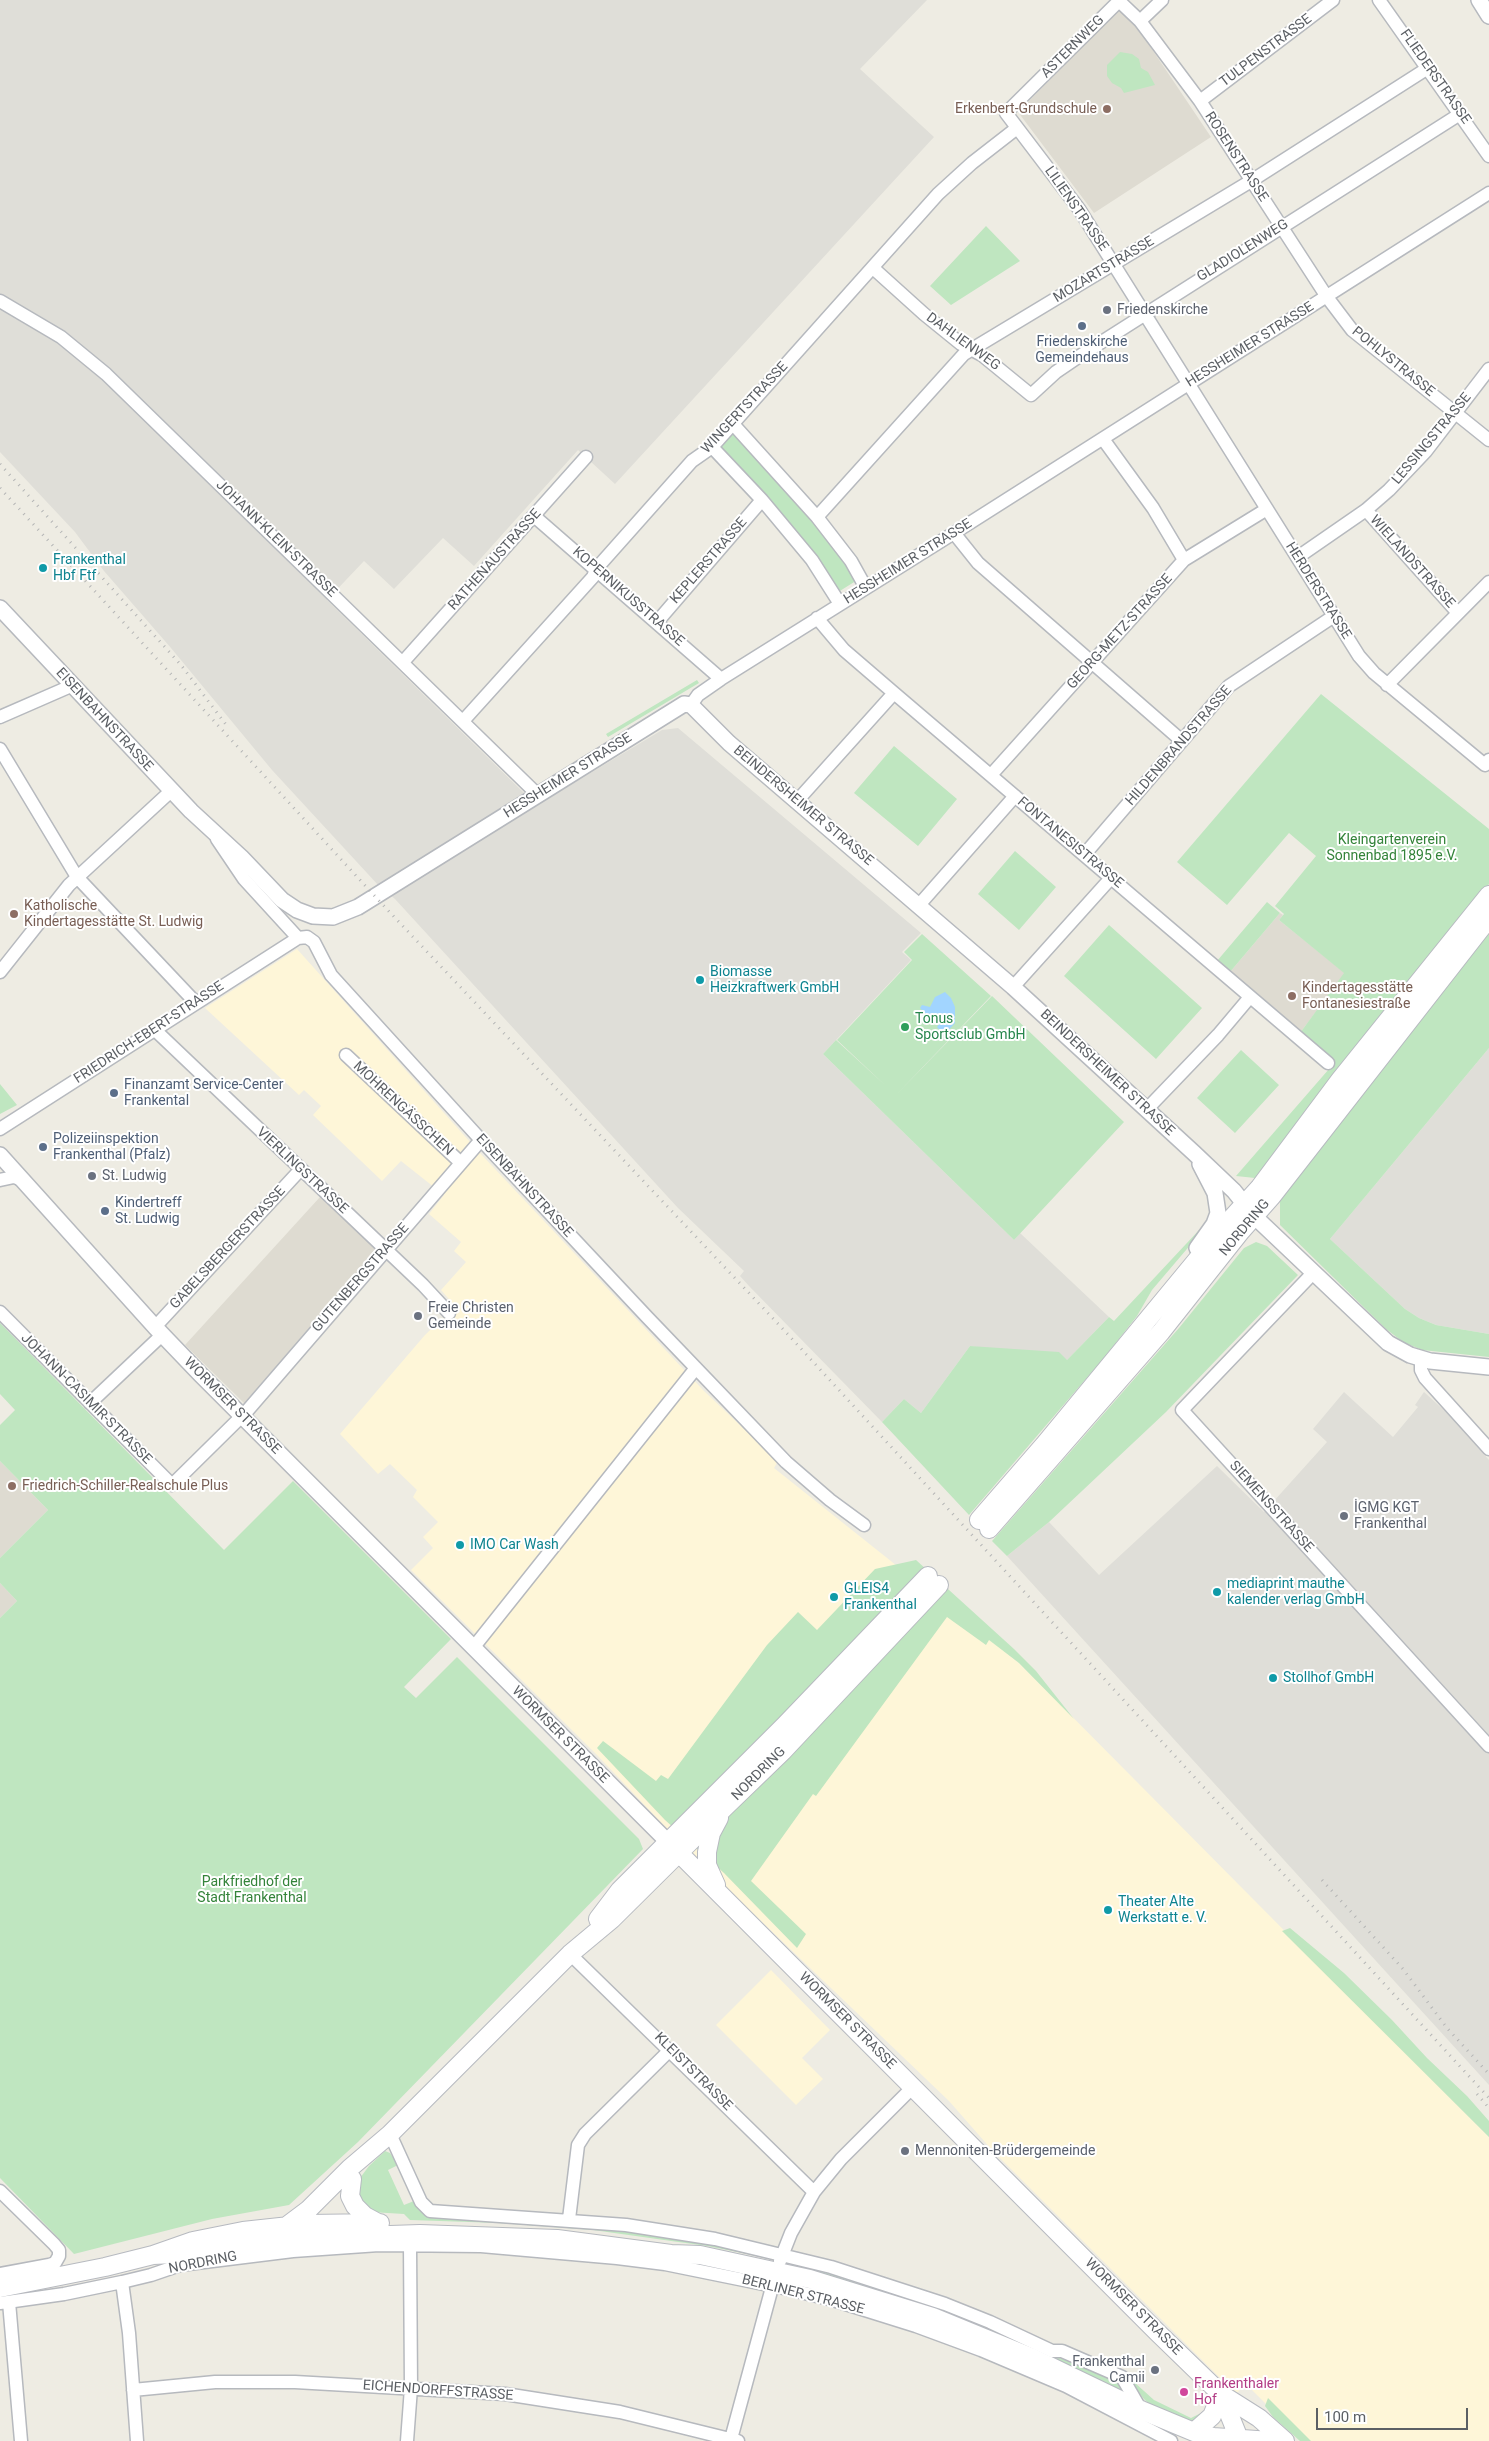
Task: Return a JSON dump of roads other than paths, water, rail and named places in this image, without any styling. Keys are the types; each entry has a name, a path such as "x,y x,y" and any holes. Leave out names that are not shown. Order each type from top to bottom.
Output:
{"main road":[{"name":"NORDRING","path":"1489,895 1340,1080 1263,1183 1249,1210 1161,1332 984,1524 1141,1328 1249,1210 1323,1131 1489,918"},
{"name":"NORDRING","path":"287,2232 350,2168 384,2140 570,1954 612,1919 673,1847 786,1726 933,1580 789,1744 724,1808 673,1847"},
{"path":"719,1893 707,1865 707,1852 711,1834 724,1808"},
{"name":"WORMSER STRASSE","path":"673,1847 1221,2394 1259,2418 1285,2441"},
{"name":"NORDRING","path":"3,2298 153,2255 195,2252 287,2232 308,2224 352,2179 384,2140"},
{"path":"352,2179 350,2196 355,2206 365,2216 378,2223 413,2234"},
{"path":"308,2224 378,2223"},
{"name":"BERLINER STRASSE","path":"413,2234 504,2226 587,2233 673,2245 700,2255 777,2271 891,2303 933,2317 1033,2358 1192,2436"},
{"name":"NORDRING","path":"287,2232 413,2234"},
{"path":"1192,2436 1212,2416 1221,2394"},
{"name":"WORMSER STRASSE","path":"1221,2394 1240,2440"},
{"path":"1192,2436 1271,2441"}],"street":[{"path":"1140,21 1162,0"},
{"name":"TULPENSTRASSE","path":"1200,101 1333,0"},
{"name":"FLIEDERSTRASSE","path":"1379,0 1489,156"},
{"path":"1479,0 1489,16"},
{"path":"1484,0 1489,5"},
{"name":"ASTERNWEG","path":"1006,113 1119,1 1140,21"},
{"name":"ROSENSTRASSE","path":"1140,21 1200,101 1327,297"},
{"name":"MOZARTSTRASSE","path":"817,517 956,362 973,349 1251,181 1428,68"},
{"name":"LILIENSTRASSE","path":"1006,113 1079,209 1189,384"},
{"name":"GLADIOLENWEG","path":"1031,395 1056,372 1145,313 1460,114"},
{"name":"WINGERTSTRASSE","path":"463,721 593,576 596,570 692,461 712,447 954,179 1017,128"},
{"name":"HESSHEIMER STRASSE","path":"324,917 344,914 358,907 684,704 691,705 698,695 721,679 1489,193"},
{"name":"DAHLIENWEG","path":"873,268 961,344 973,349 1031,395"},
{"name":"POHLYSTRASSE","path":"1327,297 1352,330 1489,440"},
{"name":"JOHANN-KLEIN-STRASSE","path":"0,301 61,337 94,364 537,794"},
{"name":"LESSINGSTRASSE","path":"1298,557 1366,510 1406,472 1489,369"},
{"name":"HERDERSTRASSE","path":"1189,384 1359,656 1387,685 1487,762"},
{"path":"733,424 817,517 851,561 866,588"},
{"path":"1103,439 1152,508 1184,560"},
{"path":"712,447 762,500 812,560 840,604"},
{"name":"RATHENAUSTRASSE","path":"403,662 586,457"},
{"name":"KEPLERSTRASSE","path":"657,622 762,500"},
{"name":"GEORG-METZ-STRASSE","path":"990,775 1184,560 1267,509"},
{"name":"WIELANDSTRASSE","path":"1366,510 1458,613"},
{"name":"KOPERNIKUSSTRASSE","path":"534,516 721,679"},
{"path":"954,533 978,563 1182,741"},
{"path":"1387,685 1489,582"},
{"name":"EISENBAHNSTRASSE","path":"0,608 171,791 211,828 282,900 304,914 324,917"},
{"name":"HILDENBRANDSTRASSE","path":"1084,855 1229,686 1334,616"},
{"name":"FONTANESISTRASSE","path":"817,618 844,650 1328,1063"},
{"path":"0,717 72,686"},
{"path":"797,801 894,693"},
{"name":"BEINDERSHEIMER STRASSE","path":"691,705 715,731 1014,987 1194,1154 1249,1210 1388,1343 1398,1350 1421,1359 1489,1367"},
{"path":"0,749 77,876 196,1003"},
{"path":"0,972 77,876 171,791"},
{"path":"919,905 1015,796"},
{"name":"EISENBAHNSTRASSE","path":"211,828 244,879 298,938 307,937 314,942 331,975 481,1140 786,1462 830,1500 864,1525"},
{"path":"1014,987 1112,878"},
{"name":"FRIEDRICH-EBERT-STRASSE","path":"0,1129 298,938"},
{"path":"1146,1110 1218,1035 1250,997"},
{"name":"VIERLINGSTRASSE","path":"155,1030 450,1312"},
{"name":"MOHRENGÄSSCHEN","path":"346,1055 461,1163"},
{"name":"GUTENBERGSTRASSE","path":"172,1485 242,1417 481,1140"},
{"name":"NORDRING","path":"1141,1328 1214,1224 1218,1213 1215,1193 1194,1154"},
{"name":"WORMSER STRASSE","path":"0,1155 158,1331 673,1847"},
{"name":"GABELSBERGERSTRASSE","path":"90,1403 158,1331 300,1169"},
{"path":"0,1180 14,1177 22,1180"},
{"name":"SIEMENSSTRASSE","path":"1314,1272 1182,1410 1489,1746"},
{"name":"JOHANN-CASIMIR-STRASSE","path":"0,1312 172,1485"},
{"path":"1421,1359 1421,1370 1425,1378 1489,1449"},
{"path":"473,1648 696,1368"},
{"name":"KLEISTSTRASSE","path":"570,1954 814,2192"},
{"path":"569,2219 576,2151 581,2140 670,2050"},
{"path":"734,2440 777,2271 795,2224 814,2192 841,2159 914,2086"},
{"name":"BERLINER STRASSE","path":"384,2140 423,2205 435,2212 569,2219 684,2234 777,2271 833,2300 916,2326 981,2350 1066,2386 1171,2441"},
{"path":"0,2191 59,2250 59,2256 55,2263 0,2274"},
{"path":"407,2441 411,2388 413,2234"},
{"name":"NORDRING","path":"3,2298 64,2294 122,2282 180,2265 247,2255 355,2246 413,2234"},
{"name":"BERLINER STRASSE","path":"413,2234 489,2246 617,2258 682,2267 777,2271 896,2287 945,2304 990,2322 1052,2351 1062,2351 1122,2377 1141,2410"},
{"path":"122,2282 137,2441"},
{"path":"3,2298 21,2441"},
{"name":"EICHENDORFFSTRASSE","path":"133,2390 224,2382 295,2382 505,2394 620,2412 734,2440"}],"water":[{"path":"945,992 951,998 955,1007 955,1023 944,1035 937,1027 941,1019 933,1015 929,1017 920,1008 922,1005 930,1007 935,997"}],"railway":[{"path":"0,464 181,665 227,726"},
{"path":"0,488 382,904 782,1328 1489,2098"},
{"path":"1322,1880 1403,1969 1447,2028 1489,2074"},
{"path":"1477,2094 1489,2108"}],"place":[{"name":"Erkenbert-Grundschule","path":"1107,109"},
{"name":"Friedenskirche","path":"1107,310"},
{"name":"Friedenskirche Gemeindehaus","path":"1082,326"},
{"name":"Frankenthal Hbf Ftf","path":"43,568"},
{"name":"Katholische Kindertagesstätte St. Ludwig","path":"14,914"},
{"name":"Biomasse Heizkraftwerk GmbH","path":"700,980"},
{"name":"Kindertagesstätte Fontanesiestraße","path":"1292,996"},
{"name":"Tonus Sportsclub GmbH","path":"905,1027"},
{"name":"Finanzamt Service-Center Frankental","path":"114,1093"},
{"name":"Polizeiinspektion Frankenthal (Pfalz)","path":"43,1147"},
{"name":"St. Ludwig","path":"92,1176"},
{"name":"Kindertreff St. Ludwig","path":"105,1211"},
{"name":"Freie Christen Gemeinde","path":"418,1316"},
{"name":"Friedrich-Schiller-Realschule Plus","path":"12,1486"},
{"name":"İGMG KGT Frankenthal","path":"1344,1516"},
{"name":"IMO Car Wash","path":"460,1545"},
{"name":"mediaprint mauthe kalender verlag GmbH","path":"1217,1592"},
{"name":"GLEIS4 Frankenthal","path":"834,1597"},
{"name":"Stollhof GmbH","path":"1273,1678"},
{"name":"Theater Alte Werkstatt e. V.","path":"1108,1910"},
{"name":"Mennoniten-Brüdergemeinde","path":"905,2151"},
{"name":"Frankenthal Camii","path":"1155,2370"},
{"name":"Frankenthaler Hof","path":"1184,2392"}],"park label":[{"name":"Kleingartenverein Sonnenbad 1895 e.V.","path":"1392,848"},
{"name":"Parkfriedhof der Stadt Frankenthal","path":"252,1890"}]}
